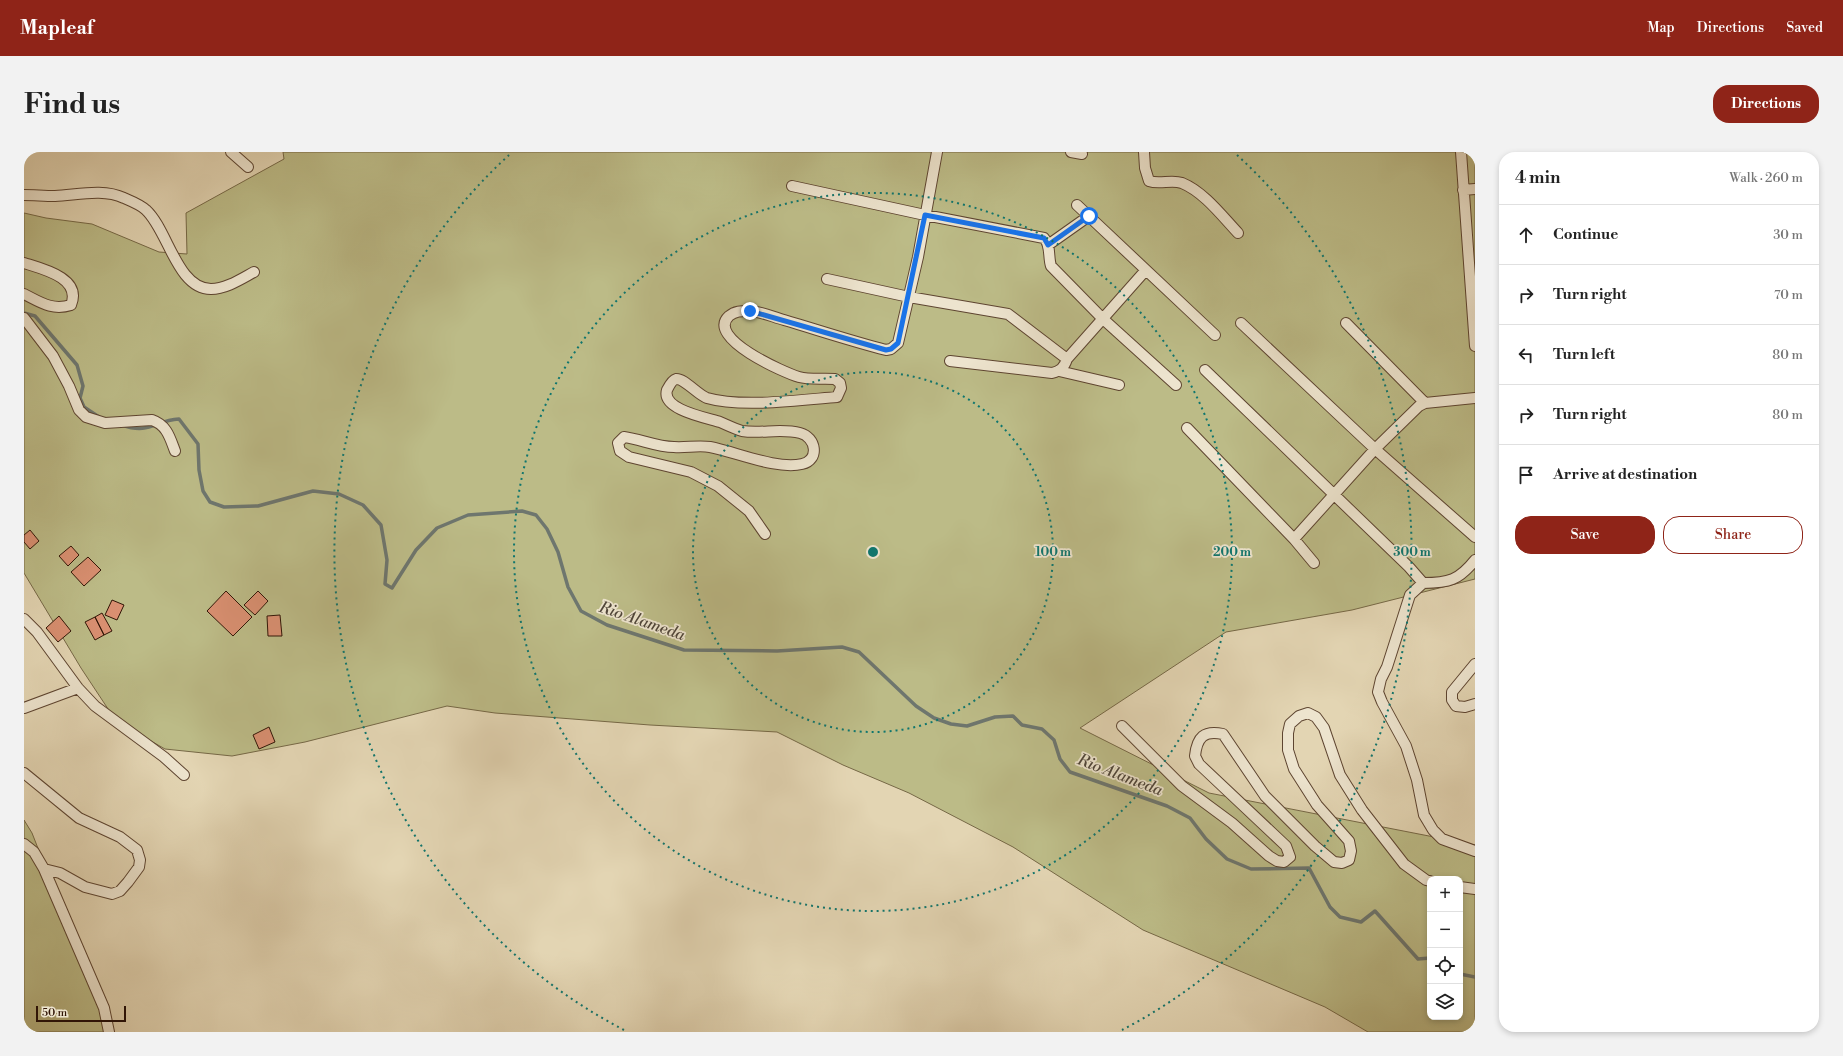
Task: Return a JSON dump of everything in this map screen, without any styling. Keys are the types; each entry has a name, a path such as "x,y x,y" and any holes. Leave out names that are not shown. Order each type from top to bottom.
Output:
{"street":[{"path":"231,152 248,167"},
{"path":"765,534 749,511 718,486 691,472 629,457 620,451 618,443 624,437 673,447 709,447 782,465 802,464 810,461 814,453 813,442 807,435 790,430 742,431 686,413 676,407 667,397 667,392 672,382 677,379 682,380 706,398 735,402 778,402 837,396 841,388 840,383 835,379 800,377 768,365 740,347 728,334 725,327 727,318 735,312 750,311 819,330 853,342 886,350 891,349 898,343 937,152"},
{"path":"1071,152 1082,154"},
{"path":"1144,152 1145,168 1149,181 1154,183 1171,181 1182,183 1197,191 1238,232"},
{"path":"1462,152 1463,190 1473,293 1475,346"},
{"path":"792,186 925,215 1044,238 1048,245 1051,266 1102,318 1176,385"},
{"path":"1463,190 1475,189"},
{"path":"24,195 55,196 104,193 123,197 145,209 159,226 185,276 197,286 212,289 233,283 254,272"},
{"path":"1077,205 1145,271 1215,335"},
{"path":"1048,245 1089,216"},
{"path":"24,263 63,278 72,289 74,298 71,305 61,308 46,305 24,294"},
{"path":"950,361 1052,373 1059,371 1065,366 1067,360 1102,318 1145,271"},
{"path":"827,279 908,297 1008,314 1067,360"},
{"path":"24,318 53,356 69,386 79,410 86,417 104,423 152,420 159,422 168,433 175,451"},
{"path":"1241,323 1375,449 1475,537"},
{"path":"1346,324 1425,403"},
{"path":"1205,370 1409,567 1423,583"},
{"path":"1059,371 1119,385"},
{"path":"1294,539 1375,449 1419,406 1425,403 1475,398"},
{"path":"1187,428 1294,539 1314,563"},
{"path":"1475,560 1466,571 1452,580 1441,583 1423,583 1410,595 1387,667 1381,679 1378,692 1406,746 1417,780 1424,815 1433,830 1442,838 1475,851"},
{"path":"24,620 37,632 78,688 95,706 164,757 184,775"},
{"path":"1475,664 1452,692 1452,700 1456,706 1465,707 1475,704"},
{"path":"24,708 78,688"},
{"path":"1122,726 1182,786 1232,822 1269,856 1277,861 1284,862 1290,857 1286,846 1199,764 1195,756 1198,740 1206,734 1215,732 1223,734 1265,796 1315,846 1334,862 1342,862 1349,860 1351,851 1349,841 1317,805 1294,769 1288,750 1288,733 1290,724 1299,716 1308,713 1316,717 1324,728 1340,775 1362,810 1404,864 1427,880"},
{"path":"24,773 79,818 120,837 137,850 140,860 139,867 128,882 120,891 112,894 86,887 60,873 44,869"},
{"path":"24,844 34,852 44,869 104,1008 109,1032"},
{"path":"1463,887 1475,889"}],"shaded area":[{"path":"283,152 1475,152 1475,579 1352,610 1226,632 1080,728 1209,793 1475,845 1475,1032 1368,1032 1325,1007 1143,930 1013,847 909,793 843,765 777,732 650,725 495,713 447,706 305,742 232,756 165,749 116,721 81,668 24,573 24,213 46,218 92,224 159,252 187,254 186,213 284,159"},
{"path":"24,820 32,833 110,1032 24,1032"}],"building":[{"path":"30,530 39,541 30,549 24,542 24,535"},
{"path":"71,546 79,555 68,566 59,556"},
{"path":"88,557 101,570 84,586 71,572"},
{"path":"226,591 252,617 233,636 207,611"},
{"path":"258,591 268,601 255,615 244,605"},
{"path":"112,600 124,605 117,620 105,615"},
{"path":"102,613 112,631 104,635 95,617"},
{"path":"280,615 282,636 268,636 267,616"},
{"path":"59,616 71,631 58,642 46,628"},
{"path":"95,617 104,635 95,640 85,622"},
{"path":"269,727 275,742 259,749 253,735"}],"waterway":[{"name":"Rio Alameda","path":"24,313 35,316 77,365 83,386 80,398 84,407 99,417"},
{"name":"Rio Alameda","path":"122,425 132,428 146,428 179,419 198,444 199,470 203,491 210,502 224,507 258,506 313,491 339,494 363,505 381,525 387,560 385,584 392,588 416,550 437,528 468,515 522,511 536,515 547,529 558,552 568,587 581,611 607,625 684,650 777,651 842,647 859,652 916,706 934,718 951,724 967,726 995,717 1013,716 1022,725 1042,729 1054,740 1060,759 1070,772 1167,806 1190,818 1206,839 1227,859 1251,869 1309,868 1330,907 1340,917 1361,922 1375,911 1418,959 1427,958"},
{"name":"Rio Alameda","path":"1463,975 1475,977"}],"route":[{"path":"750,311 819,330 853,342 886,350 891,349 898,343 918,257 925,215 1044,238 1048,245 1089,216"}]}
